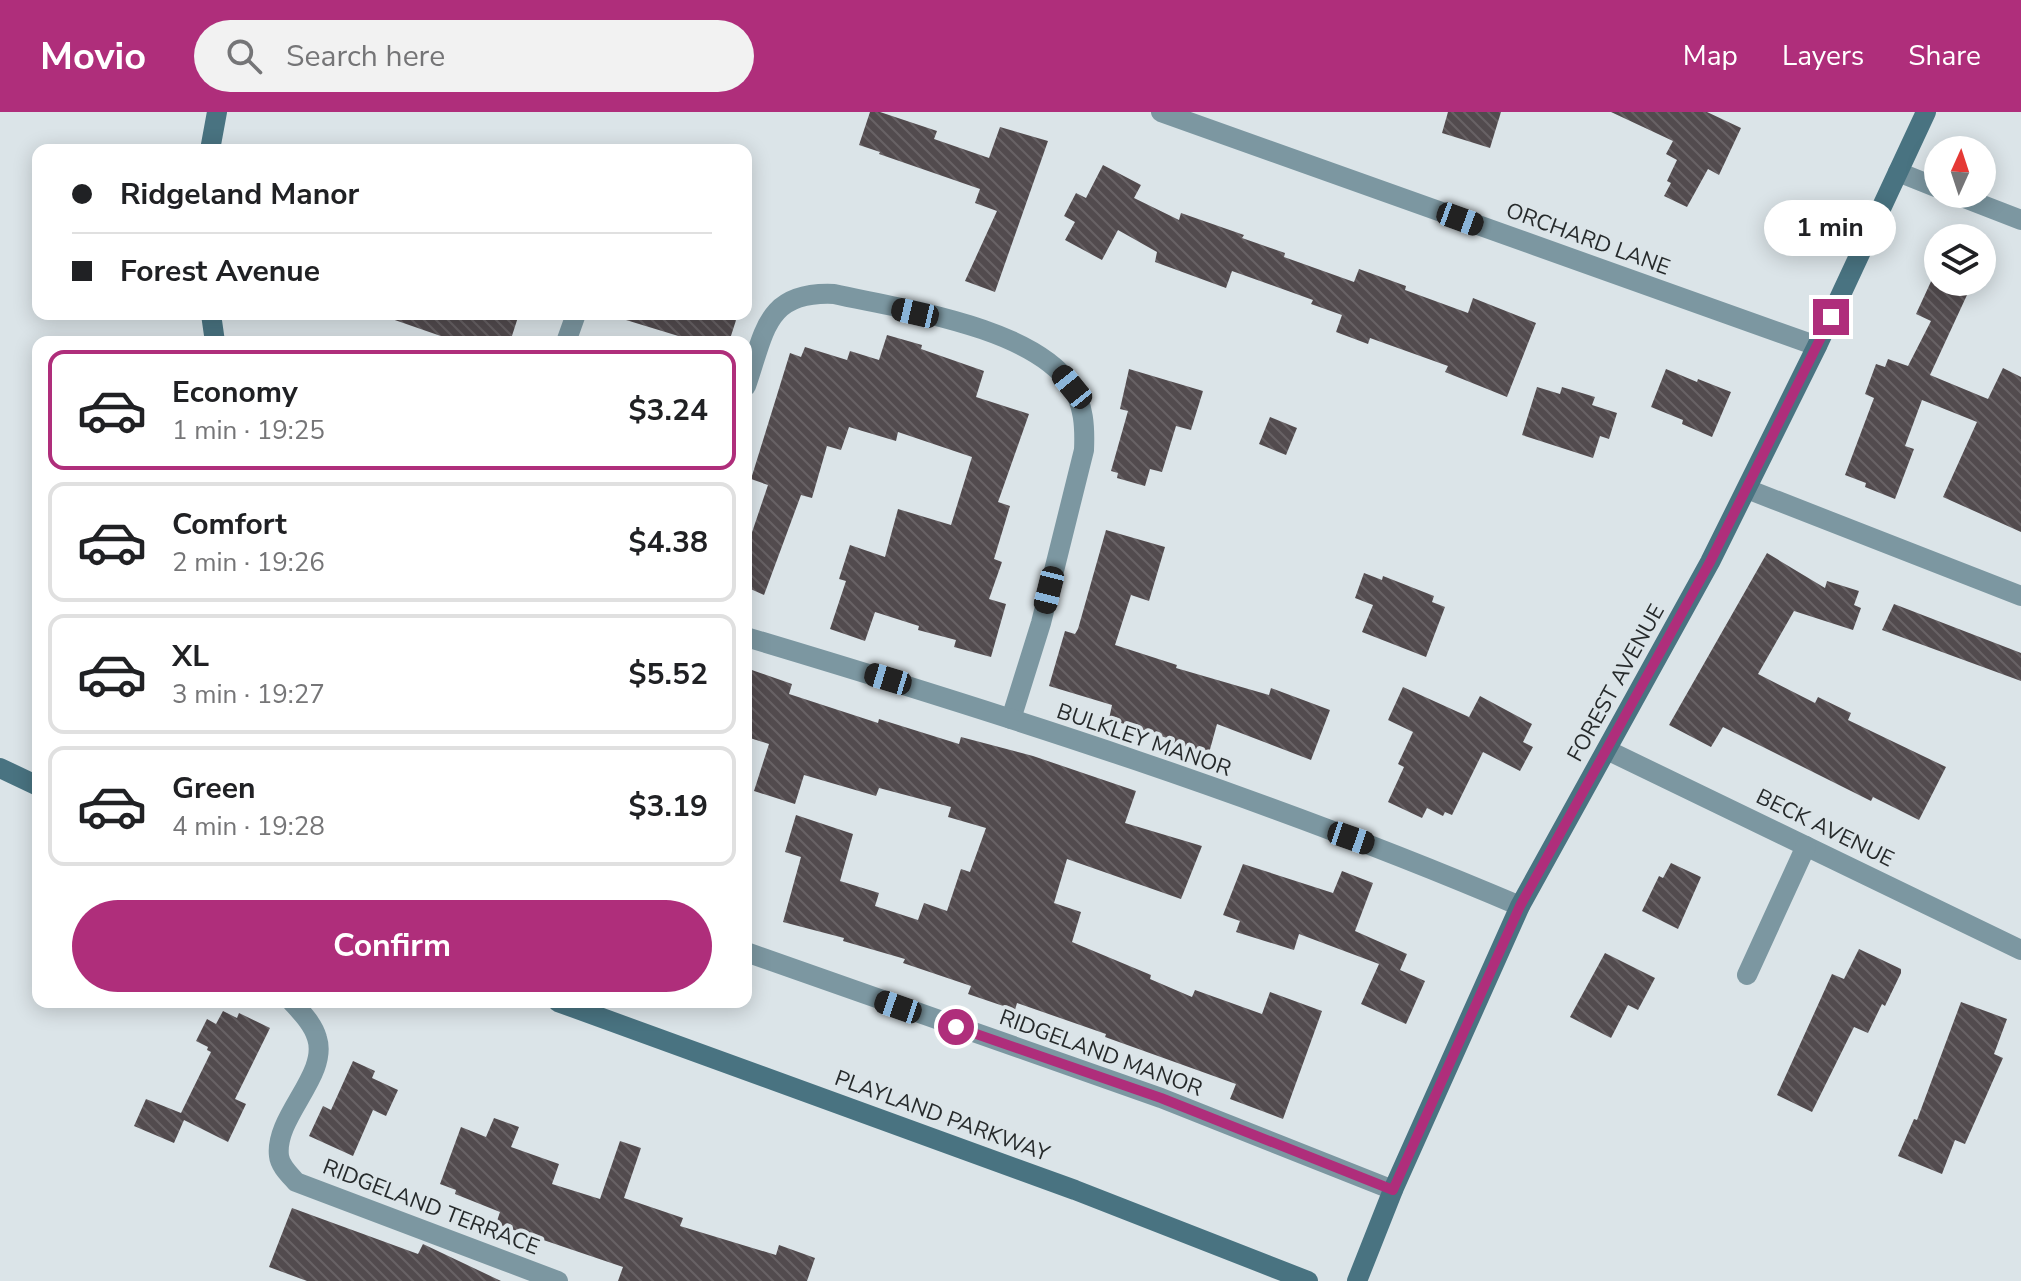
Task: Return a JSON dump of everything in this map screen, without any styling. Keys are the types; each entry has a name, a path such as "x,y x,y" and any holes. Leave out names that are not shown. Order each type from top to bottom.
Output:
{"street":[{"path":"211,144 217,112"},
{"name":"ORCHARD LANE","path":"1161,112 1817,346"},
{"name":"FOREST AVENUE","path":"1357,1281 1393,1190 1520,906 1747,489 1926,112"},
{"path":"1898,172 1924,182"},
{"path":"1990,208 2021,220"},
{"path":"752,369 772,314 782,304 798,296 816,293 834,294 942,319 1011,340 1042,357 1072,387 1085,426 1084,450 1041,623 1011,719"},
{"path":"1747,489 2021,596"},
{"name":"BULKLEY MANOR","path":"752,639 1011,719 1379,848 1520,906"},
{"name":"BECK AVENUE","path":"1607,750 2021,950"},
{"path":"0,768 32,783"},
{"path":"1747,975 1806,846"},
{"name":"RIDGELAND MANOR","path":"752,954 1161,1098 1393,1190"},
{"name":"RIDGELAND TERRACE","path":"297,1008 310,1023 318,1049 311,1075 282,1138 279,1156 296,1182 558,1281"},
{"name":"PLAYLAND PARKWAY","path":"577,1008 1075,1190 1308,1281"}],"building":[{"path":"870,112 880,112 937,131 934,139 989,158 1000,127 1048,141 995,292 965,281 997,211 975,203 980,189 859,145"},
{"path":"1448,112 1501,112 1490,148 1442,133"},
{"path":"1611,112 1707,112 1741,128 1719,175 1708,169 1687,207 1664,196 1677,160 1666,154 1673,141"},
{"path":"1103,165 1141,185 1134,198 1179,220 1181,213 1244,235 1242,238 1285,253 1284,257 1354,282 1359,269 1468,313 1473,298 1536,323 1507,397 1445,372 1448,366 1370,338 1368,344 1336,332 1342,315 1311,304 1313,300 1232,271 1226,288 1155,262 1157,252 1118,230 1102,260 1065,240 1075,222 1064,216 1076,193 1086,198"},
{"path":"1924,296 1967,296 1930,375 1988,399 2003,368 2021,377 2021,532 1943,497 1977,422 1922,400 1905,446 1914,449 1895,499 1845,475 1874,398 1865,394 1876,364 1885,367 1888,359 1908,366 1931,321 1916,314"},
{"path":"395,320 517,320 512,336 441,336"},
{"path":"626,320 736,320 731,336 678,336"},
{"path":"887,335 922,345 921,349 984,371 976,397 1029,414 998,502 1010,506 994,559 1002,562 989,599 1006,604 991,657 954,647 956,640 918,630 919,626 875,612 865,641 830,629 846,581 839,579 850,545 885,557 898,509 951,525 972,457 898,432 896,441 849,427 841,450 827,446 812,498 801,495 764,595 752,590 752,532 768,485 752,479 752,476 790,353 801,357 805,347 847,360 850,351 879,360"},
{"path":"1129,369 1203,391 1191,430 1176,426 1162,472 1150,469 1145,486 1117,478 1118,473 1111,471 1128,411 1120,409"},
{"path":"1666,369 1731,392 1712,437 1682,424 1683,420 1651,407"},
{"path":"1537,387 1560,394 1562,387 1595,397 1592,405 1617,413 1609,439 1600,436 1593,458 1522,435"},
{"path":"1270,417 1297,428 1286,455 1259,444"},
{"path":"1106,530 1165,547 1149,601 1131,595 1115,645 1177,665 1176,668 1269,695 1271,688 1330,710 1311,760 1217,724 1209,753 1109,719 1112,705 1049,686 1065,631 1075,634 1078,629"},
{"path":"1767,553 1825,588 1827,581 1859,591 1854,605 1861,608 1853,630 1794,611 1758,674 1815,703 1818,697 1851,713 1848,720 1946,767 1919,820 1873,797 1871,801 1723,727 1711,747 1669,725"},
{"path":"1364,573 1382,580 1383,576 1434,596 1432,602 1445,607 1426,657 1362,632 1373,605 1355,598"},
{"path":"1894,604 2021,653 2021,681 1882,630"},
{"path":"752,670 792,684 789,694 878,723 879,719 959,744 961,737 1033,756 1136,791 1125,823 1202,846 1181,899 1067,859 1054,903 1081,912 1072,942 1151,975 1150,979 1192,997 1195,990 1262,1014 1270,992 1322,1011 1283,1119 1230,1099 1236,1084 1017,1003 1015,1010 968,994 971,986 903,963 905,959 783,922 801,857 785,852 796,815 853,834 840,881 879,893 875,906 918,920 924,903 947,911 961,869 970,872 986,828 948,817 951,807 879,788 876,796 804,775 795,804 754,791 769,744 752,739"},
{"path":"1403,687 1469,717 1480,696 1532,724 1523,742 1533,747 1520,771 1483,752 1452,815 1445,812 1443,816 1427,808 1422,818 1388,802 1404,767 1398,764 1413,732 1388,720"},
{"path":"1671,863 1701,877 1678,929 1642,911 1659,876 1663,878"},
{"path":"1243,864 1333,893 1342,871 1373,883 1355,931 1407,954 1400,970 1425,981 1406,1024 1361,1004 1379,964 1299,934 1294,950 1236,932 1240,921 1223,915"},
{"path":"1859,949 1901,969 1901,973 1868,1033 1854,1027 1812,1112 1777,1095 1832,974 1844,979"},
{"path":"1605,953 1655,978 1638,1010 1628,1005 1611,1038 1570,1017"},
{"path":"1961,1002 2007,1019 1994,1054 2003,1058 1965,1144 1955,1140 1942,1174 1898,1156 1914,1119 1917,1120"},
{"path":"223,1011 237,1018 239,1013 270,1028 235,1099 246,1104 228,1142 184,1120 174,1143 134,1126 146,1099 181,1113 211,1052 196,1041 207,1019 216,1024"},
{"path":"353,1061 375,1071 372,1078 398,1090 386,1116 373,1110 353,1156 309,1136 323,1106 331,1110"},
{"path":"494,1118 519,1127 511,1147 559,1164 552,1184 600,1199 620,1141 641,1148 624,1198 683,1218 680,1226 776,1255 779,1245 815,1258 807,1281 618,1281 623,1267 496,1224 500,1212 455,1194 456,1190 440,1184 461,1127 486,1137"},
{"path":"292,1208 418,1254 423,1244 501,1281 307,1281 269,1267"}],"route":[{"path":"956,1027 1161,1098 1393,1190 1520,906 1710,562 1831,317"}]}
